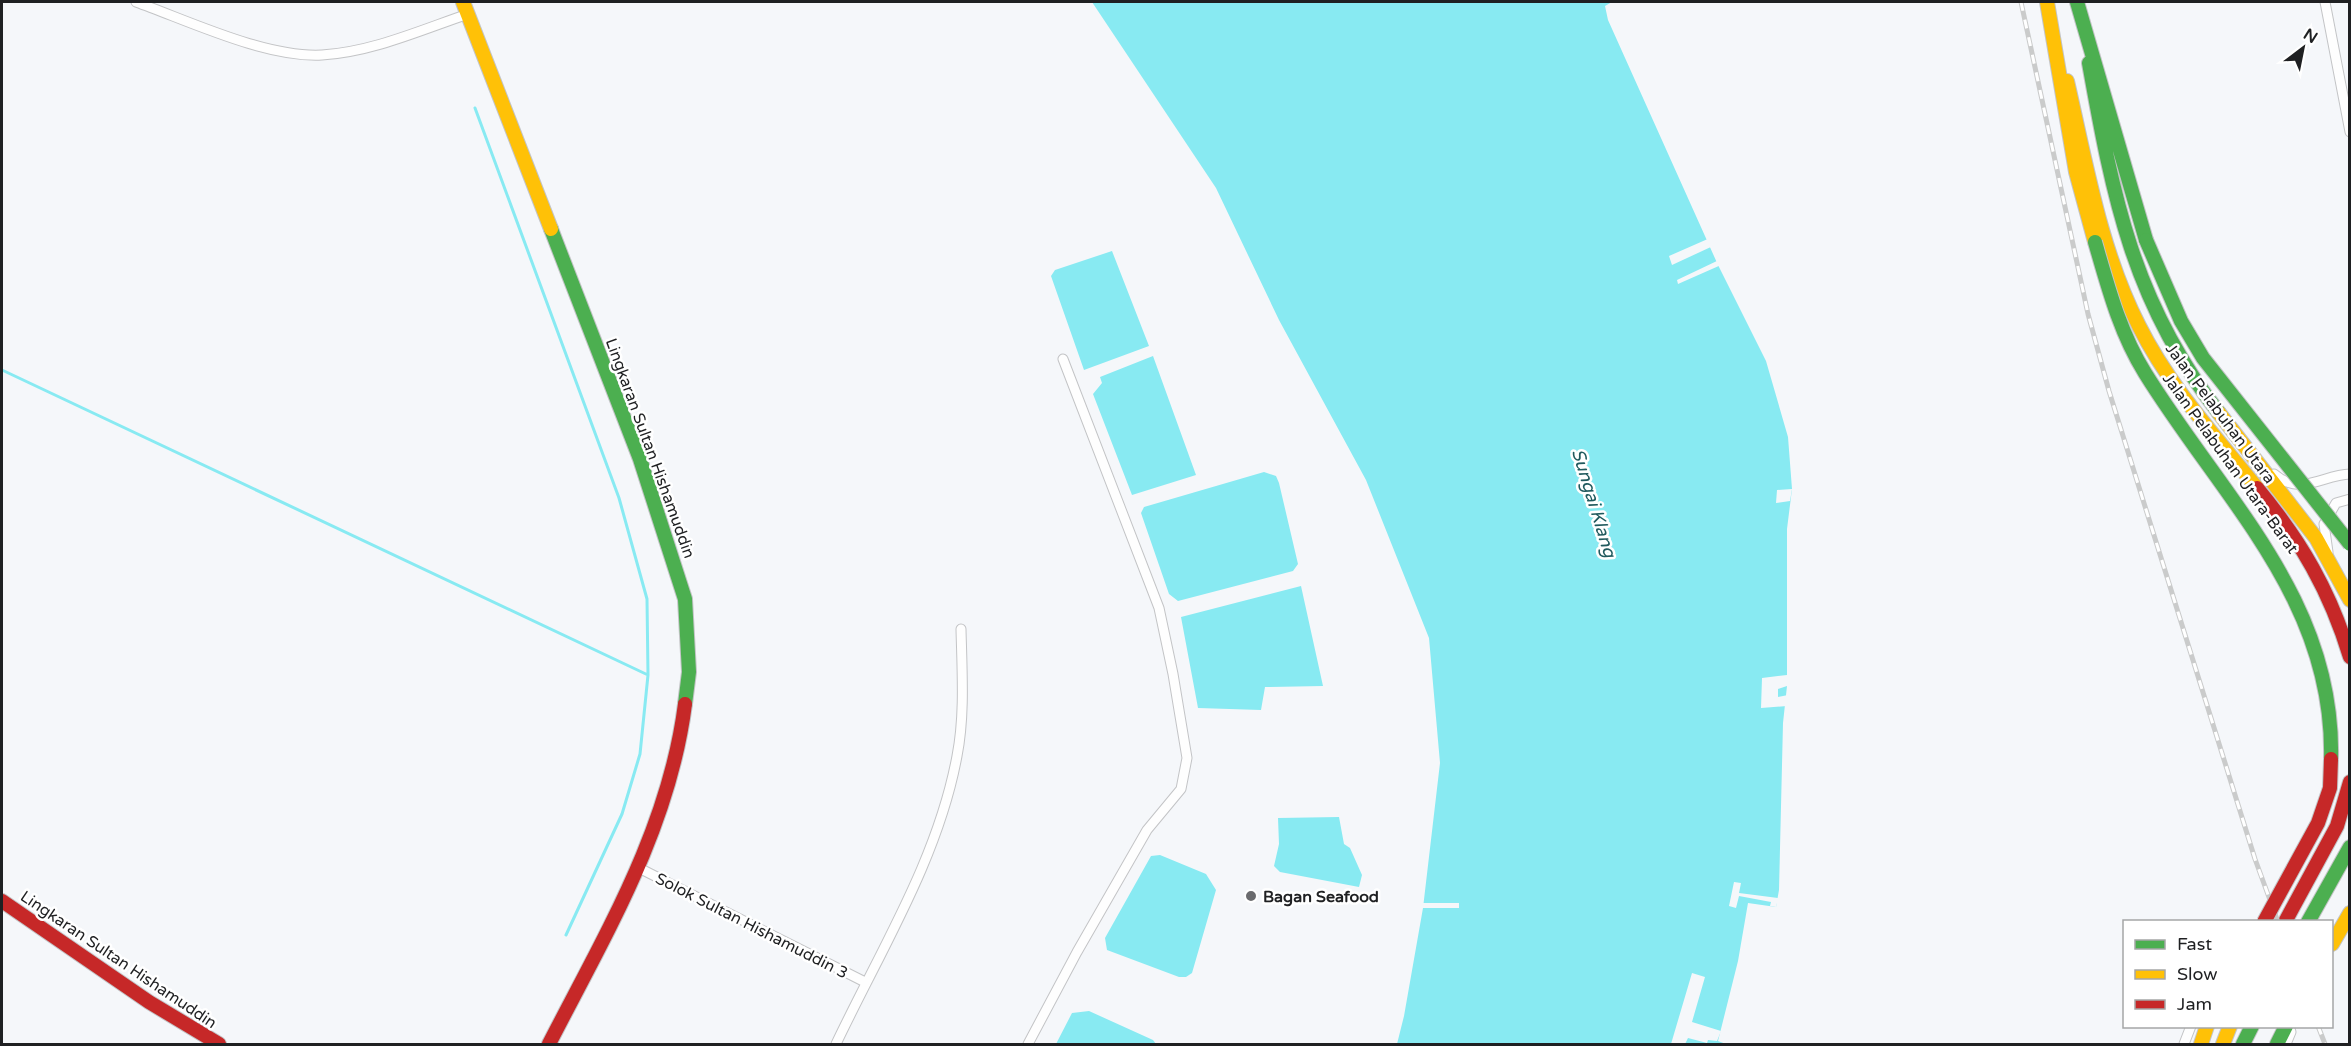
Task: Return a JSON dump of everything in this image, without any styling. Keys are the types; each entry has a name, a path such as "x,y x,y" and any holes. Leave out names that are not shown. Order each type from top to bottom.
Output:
{"main road":[{"name":"Jalan Pelabuhan Utara-Barat","path":"2049,6 2076,172 2123,334 2181,427 2280,556 2312,606 2329,651 2337,694 2339,746 2330,789 2320,820 2265,920"},
{"name":"Jalan Pelabuhan Utara","path":"2049,6 2111,262 2136,321 2156,357 2180,391 2309,559 2330,597 2349,657"},
{"name":"Lingkaran Sultan Hishamuddin","path":"466,8 640,459 685,599 689,672 680,744 671,782 639,868 549,1044"},
{"name":"Jalan Pelabuhan Utara","path":"2078,8 2115,202 2141,283 2158,319 2187,369 2251,455 2316,536 2349,600"},
{"path":"2078,8 2146,240 2181,321 2203,358 2349,544"},
{"path":"2287,920 2337,826 2349,782"},
{"path":"2309,920 2349,847"},
{"name":"Lingkaran Sultan Hishamuddin","path":"2,901 148,1002 219,1044"},
{"path":"2333,941 2349,913"},
{"path":"2201,1044 2206,1028"},
{"path":"2223,1044 2229,1028"},
{"path":"2243,1044 2251,1028"},
{"path":"2277,1044 2286,1028"}],"street":[{"path":"136,2 244,42 298,54 321,55 379,45 466,8"},
{"path":"2325,2 2349,132"},
{"path":"1028,1044 1077,952 1147,830 1181,789 1187,758 1159,608 1063,359"},
{"path":"2251,455 2281,480 2308,486 2349,474"},
{"path":"2328,556 2324,524 2336,503 2349,499"},
{"path":"836,1044 904,907 938,828 949,793 957,754 963,685 961,629"},
{"name":"Solok Sultan Hishamuddin 3","path":"639,868 865,982"},
{"path":"2184,1044 2190,1028"},
{"path":"2286,1044 2291,1032 2288,1028"}],"water":[{"name":"Sungai Klang","path":"1092,2 1612,2 1605,6 1608,20 1718,265 1766,361 1788,437 1792,489 1787,529 1787,686 1783,723 1779,890 1776,907 1748,903 1738,961 1718,1041 1726,1044 1397,1044 1423,908 1440,763 1429,638 1366,480 1279,320 1216,188"},
{"path":"1112,251 1149,346 1084,370 1051,276 1055,270"},
{"path":"1153,356 1196,475 1132,495 1093,394 1102,383 1100,377"},
{"path":"1264,472 1276,476 1279,483 1298,564 1293,571 1178,601 1169,594 1141,513 1144,507"},
{"path":"1301,586 1323,686 1265,687 1261,710 1198,708 1181,617"},
{"path":"1339,817 1344,844 1350,848 1362,875 1359,887 1280,872 1274,866 1279,844 1278,818"},
{"path":"1160,855 1206,874 1216,890 1192,973 1186,977 1179,977 1107,950 1105,938 1151,856"},
{"path":"1089,1011 1153,1040 1156,1044 1056,1044 1072,1013"}],"pier":[{"path":"1710,238 1713,246 1672,265 1669,256"},
{"path":"1719,260 1721,265 1678,284 1677,280"},
{"path":"1792,489 1790,501 1776,503 1777,490"},
{"path":"1787,675 1787,686 1778,689 1778,697 1788,695 1787,706 1761,708 1762,678"},
{"path":"1734,882 1741,883 1739,893 1778,898 1780,904 1777,903 1776,907 1770,906 1771,902 1739,896 1736,908 1729,906"},
{"path":"1420,903 1459,903 1459,908 1420,908"},
{"path":"1692,973 1705,977 1692,1022 1721,1031 1717,1041 1708,1040 1707,1043 1688,1038 1685,1044 1671,1044"}],"waterway":[{"path":"475,108 619,498 647,599 648,675 640,754 622,814 566,935"},
{"path":"2,370 648,675"}],"railway":[{"path":"2021,2 2088,314 2109,391 2255,859 2277,920"},
{"path":"2319,1028 2325,1044"}],"traffic: fast":[{"path":"2077,2 2146,240"},
{"path":"2089,63 2118,204 2146,289 2166,331 2190,372 2219,413"},
{"path":"551,229 640,459 685,599 689,672 685,704"},
{"path":"2146,240 2181,321 2203,358 2350,544"},
{"path":"2095,242 2116,309 2136,358 2269,554 2294,600 2315,649 2327,702 2331,759"},
{"path":"2309,920 2350,847"},
{"path":"2243,1044 2251,1028"},
{"path":"2277,1044 2285,1028"}],"traffic: slow":[{"path":"463,2 551,229"},
{"path":"2047,2 2076,172 2095,242"},
{"path":"2067,81 2104,237 2125,297 2151,348 2178,390 2257,488"},
{"path":"2219,413 2316,538 2350,600"},
{"path":"2333,942 2350,913"},
{"path":"2201,1044 2206,1028"},
{"path":"2223,1044 2229,1028"}],"traffic: jam":[{"path":"2257,488 2287,527 2312,568 2333,610 2350,657"},
{"path":"549,1044 613,921 650,837 677,750 685,704"},
{"path":"2265,920 2318,823 2330,788 2331,759"},
{"path":"2286,920 2337,826 2350,782"},
{"path":"2,901 149,1002 219,1044"}],"place":[{"name":"Bagan Seafood","path":"1251,896"}]}
